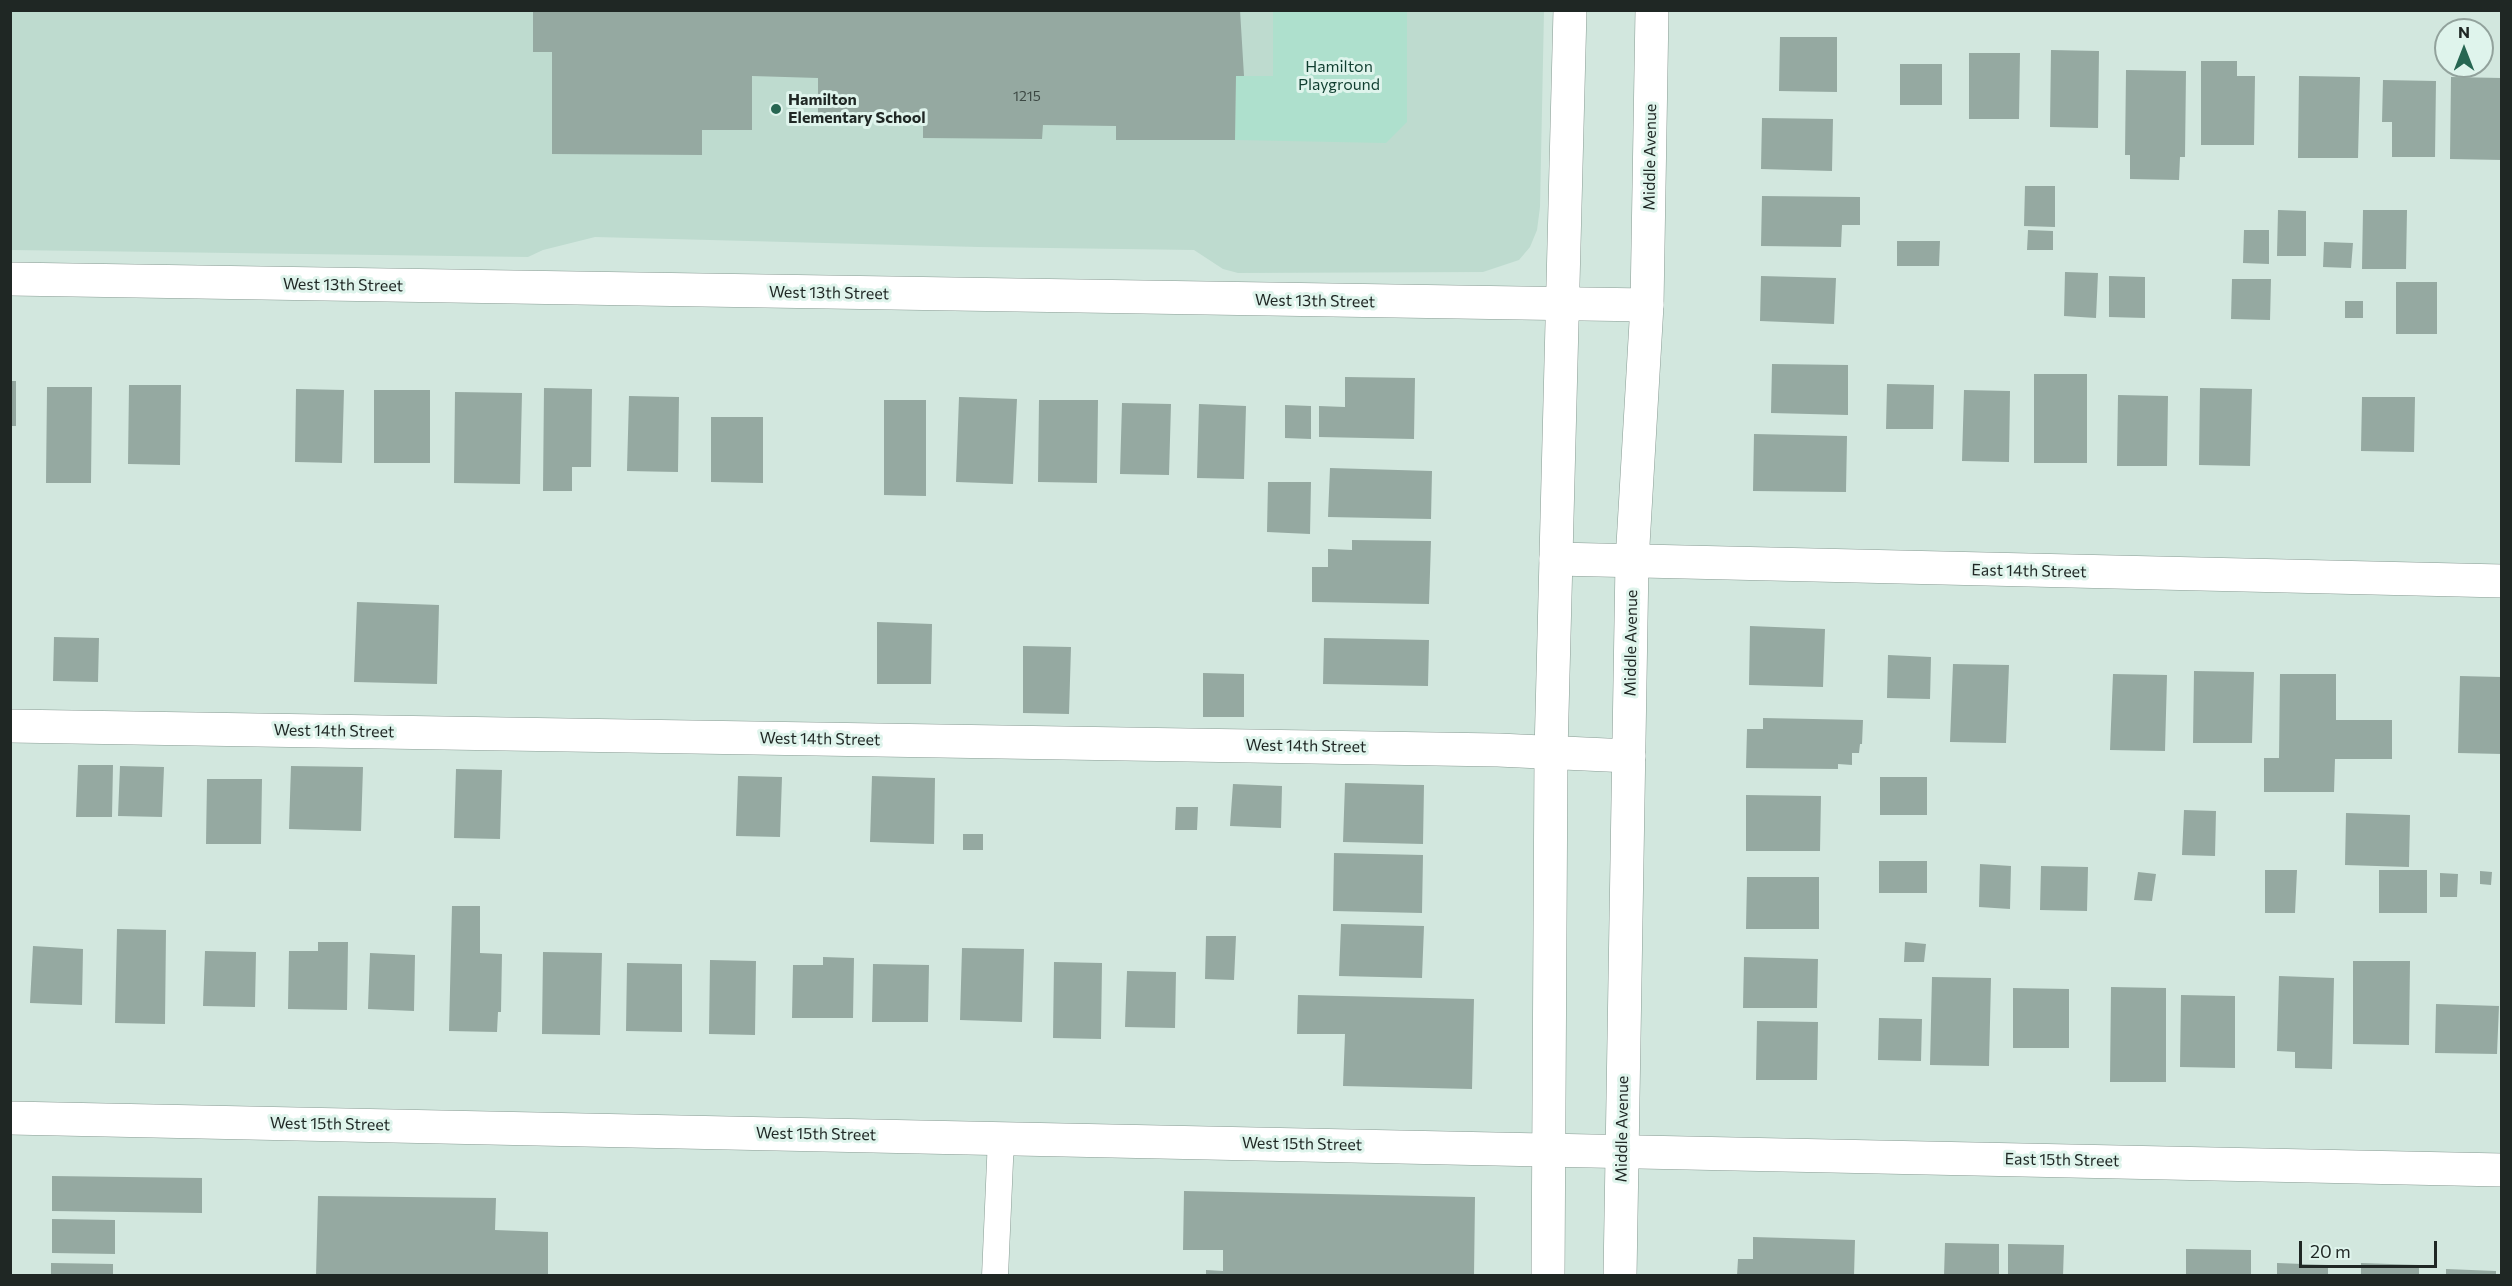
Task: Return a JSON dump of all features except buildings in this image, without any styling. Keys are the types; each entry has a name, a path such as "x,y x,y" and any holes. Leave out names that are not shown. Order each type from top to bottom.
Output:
{"street":[{"path":"1548,1275 1551,753 1570,10"},
{"name":"Middle Avenue","path":"1620,1275 1632,562 1647,305 1652,10"},
{"name":"West 13th Street","path":"10,279 1647,305"},
{"name":"East 14th Street","path":"1556,559 2502,581"},
{"name":"West 14th Street","path":"10,726 1486,749 1629,756"},
{"name":"West 15th Street","path":"10,1118 1622,1151"},
{"name":"East 15th Street","path":"1622,1151 2502,1170"}],"lane":[{"path":"995,1275 1001,1138"}],"shaded area":[{"name":"Hamilton Elementary School","path":"11,11 1544,11 1540,207 1537,230 1530,247 1519,260 1483,272 1238,273 1223,269 1194,250 595,237 543,250 528,257 11,250"}],"green space":[{"name":"Hamilton Playground","path":"1273,11 1407,11 1407,122 1386,143 1235,140 1236,76 1273,76"}],"place":[{"name":"Hamilton Elementary School","path":"776,109"}]}
